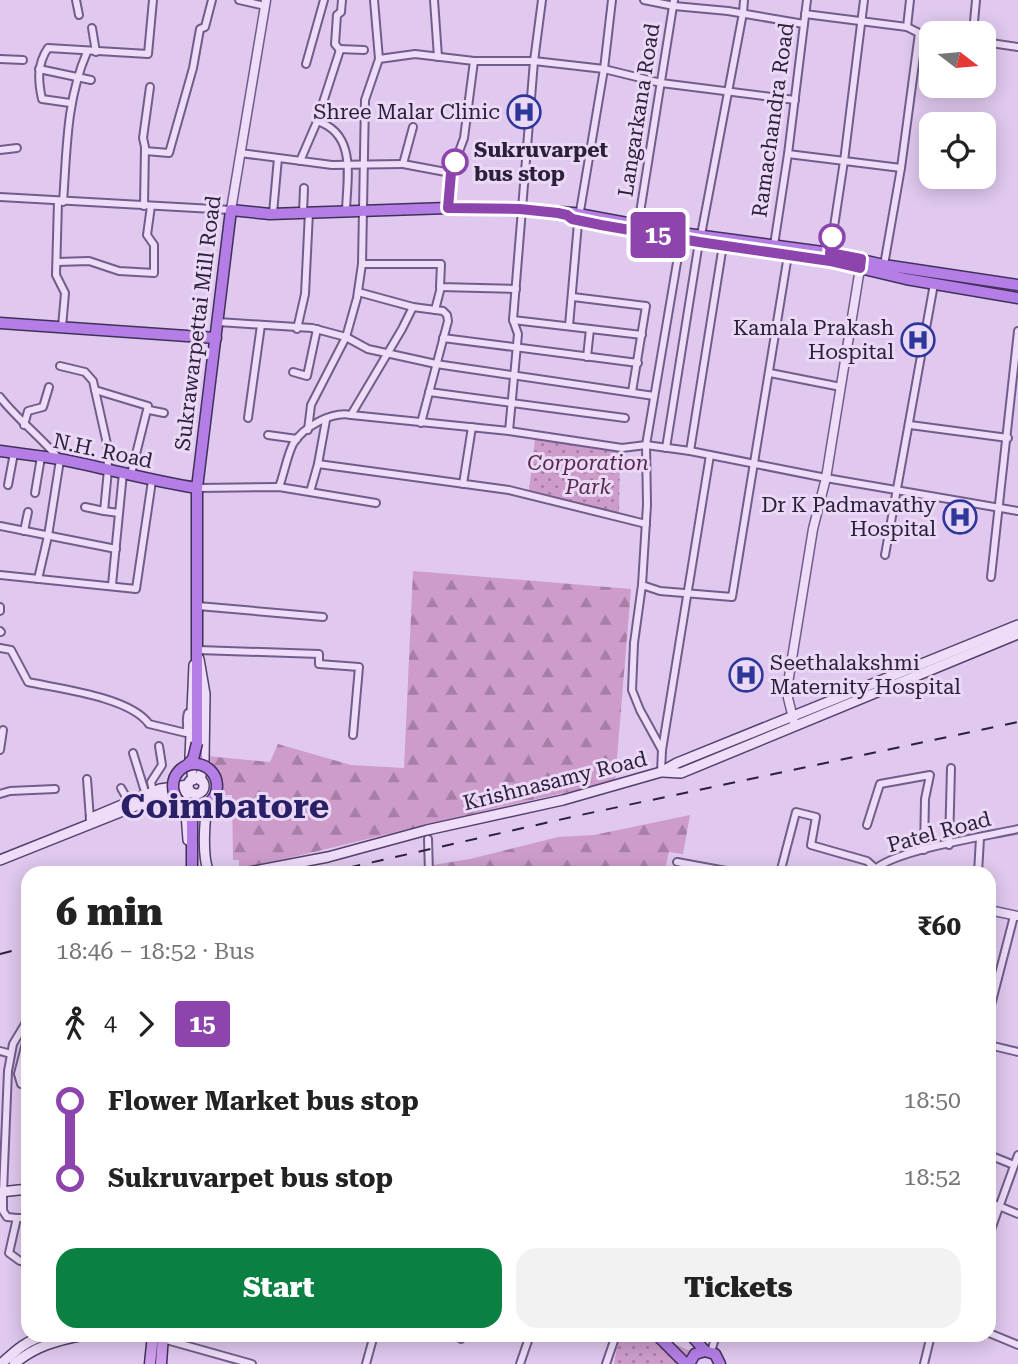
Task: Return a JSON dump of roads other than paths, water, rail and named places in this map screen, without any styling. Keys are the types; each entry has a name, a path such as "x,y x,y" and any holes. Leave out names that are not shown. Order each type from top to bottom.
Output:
{"highway":[{"path":"231,211 306,213 448,208 520,209 567,215 681,239 774,245 830,253 934,284 1018,298"},
{"name":"Sukrawarpettai Mill Road","path":"199,764 194,719 198,652 197,488 231,211"},
{"path":"578,219 638,225 723,246 788,256 884,265 1018,285"},
{"path":"0,323 216,338"},
{"name":"N.H. Road","path":"0,451 60,460 152,481 197,488"},
{"path":"195,806 173,791 173,778 192,759 197,743"},
{"path":"188,764 199,764 212,771 217,785 213,799 195,806 192,811 190,866"},
{"path":"195,806 198,866"},
{"path":"664,1342 687,1364 695,1354 714,1356"},
{"path":"699,1342 714,1356 729,1364"}],"main road":[{"name":"Krishnasamy Road","path":"281,866 563,800 661,772 677,763 794,721 1018,625"},
{"path":"794,721 1018,634"},
{"path":"60,837 75,837 194,786 204,761 205,694 198,652"},
{"path":"194,719 190,757 195,806 205,831 206,866"},
{"path":"60,837 72,826 149,794 165,788 194,786"},
{"path":"0,860 173,791"},
{"path":"2,1192 21,1190"},
{"path":"1,1364 29,1342"},
{"path":"14,1364 35,1349 52,1342"},
{"path":"150,1364 158,1342"},
{"path":"160,1342 161,1364"}],"street":[{"path":"76,0 79,15"},
{"path":"70,103 42,99 39,69 42,56 48,48 148,54 153,0"},
{"path":"145,151 169,153 193,68 200,29 205,27 212,0"},
{"path":"239,0 265,3"},
{"path":"306,64 324,0"},
{"path":"342,0 341,12 337,15 335,44 339,49 364,50"},
{"path":"308,430 311,405 346,337 358,292 362,264 365,100 379,59 374,0"},
{"path":"434,0 438,57"},
{"path":"509,431 518,334 513,320 520,209 542,0"},
{"path":"569,326 578,219 604,69 612,0"},
{"path":"644,0 804,24"},
{"path":"666,448 700,239 744,0"},
{"name":"Ramachandra Road","path":"774,245 807,0"},
{"path":"830,253 864,0"},
{"path":"907,27 909,0"},
{"path":"974,21 976,0"},
{"name":"Sukrawarpettai Mill Road","path":"231,211 265,3"},
{"name":"Langarkana Road","path":"638,225 674,3"},
{"path":"805,14 907,27 919,33 901,168 884,265"},
{"path":"92,28 96,52"},
{"path":"996,44 1018,47"},
{"path":"300,161 317,121 339,49"},
{"path":"62,327 65,293 57,275 60,202 70,103 87,52"},
{"path":"379,59 415,54 474,61 534,61 604,69 661,83 795,100"},
{"path":"0,59 23,60"},
{"path":"448,208 451,173 464,138 474,61"},
{"path":"39,69 91,80"},
{"path":"57,262 89,261 119,271 153,273 154,245 146,235 148,206 143,138 150,87"},
{"path":"317,121 332,126 346,148 346,211"},
{"path":"403,164 413,127"},
{"path":"0,150 17,148"},
{"path":"240,153 347,165 403,164 451,173"},
{"path":"788,154 901,168"},
{"path":"273,213 278,158"},
{"path":"297,329 305,294 304,188"},
{"path":"0,197 231,211"},
{"path":"662,750 632,690 646,524 646,445 681,239"},
{"path":"690,451 723,246"},
{"path":"642,585 660,590 732,597 788,256"},
{"path":"362,264 441,264 441,287 435,310"},
{"path":"794,721 788,698 788,683 813,529 826,478 860,264"},
{"path":"885,555 934,284"},
{"path":"441,287 516,289"},
{"path":"358,292 447,315 448,321 421,423"},
{"path":"573,297 646,306 632,392"},
{"path":"351,415 413,307"},
{"path":"513,320 642,335"},
{"path":"218,322 317,329 346,337 368,349 436,364 654,396"},
{"path":"248,418 261,326"},
{"path":"587,357 590,328"},
{"path":"293,372 307,376 317,329"},
{"path":"991,577 1018,331"},
{"path":"443,338 638,363"},
{"path":"60,366 85,372 93,381 107,444 108,470 104,511"},
{"path":"769,373 841,387"},
{"path":"24,425 28,411 43,407 49,387"},
{"path":"95,390 146,404 149,410 127,474 119,513 112,586"},
{"path":"429,392 625,418"},
{"path":"0,397 60,460 38,579"},
{"path":"149,410 164,413"},
{"path":"279,487 298,439 308,430 336,415 351,415 509,431 622,448 646,445 690,451 826,478 1018,510"},
{"path":"310,492 326,420"},
{"path":"910,425 1008,438"},
{"path":"463,484 472,427"},
{"path":"268,435 298,439"},
{"path":"8,485 13,453"},
{"path":"661,772 662,750 710,455"},
{"path":"35,493 41,457"},
{"path":"318,464 533,495 646,524"},
{"path":"0,575 136,589 152,481"},
{"path":"197,488 279,487 376,503"},
{"path":"85,507 119,513"},
{"path":"24,531 28,512"},
{"path":"0,526 116,549"},
{"path":"198,606 323,617"},
{"path":"0,648 10,650 28,682 122,704 143,715 149,724 186,733 188,713 194,719"},
{"path":"198,652 319,654 319,664 359,667 354,735"},
{"path":"0,750 3,730"},
{"path":"149,794 151,782 162,765 159,746"},
{"path":"133,753 149,794"},
{"path":"949,845 951,768"},
{"path":"867,825 880,784 929,775 925,799 924,850"},
{"path":"87,779 89,819"},
{"path":"121,788 129,802"},
{"path":"0,794 55,789"},
{"path":"782,866 796,812 816,817 811,845 867,861 870,866"},
{"name":"Patel Road","path":"882,866 901,855 1018,829"},
{"path":"978,866 980,838"},
{"path":"428,839 429,866"},
{"path":"677,862 697,866"},
{"path":"996,912 1016,916 996,988"},
{"path":"21,1031 13,1044 8,1071 2,1192 4,1211 8,1217 21,1218"},
{"path":"996,1047 1018,1052"},
{"path":"0,1051 11,1054"},
{"path":"21,1062 18,1074 21,1084"},
{"path":"996,1217 1018,1155"},
{"path":"996,1158 1014,1165"},
{"path":"996,1205 1018,1214"},
{"path":"17,1218 9,1252 21,1261"},
{"path":"996,1336 1018,1345"},
{"path":"177,1342 252,1364"},
{"path":"366,1364 372,1342"},
{"path":"520,1364 528,1342"},
{"path":"606,1364 614,1342"},
{"path":"924,1364 929,1342"}],"railway":[{"path":"356,866 1018,722"},
{"path":"0,954 21,949"}],"place":[{"name":"Shree Malar Clinic","path":"524,112"},
{"name":"Sukruvarpet bus stop","path":"455,162"},
{"name":"Kamala Prakash Hospital","path":"918,340"},
{"name":"Dr K Padmavathy Hospital","path":"960,517"},
{"name":"Seethalakshmi Maternity Hospital","path":"746,675"}],"district":[{"name":"Coimbatore","path":"225,806"}],"park label":[{"name":"Corporation Park","path":"588,475"}]}
